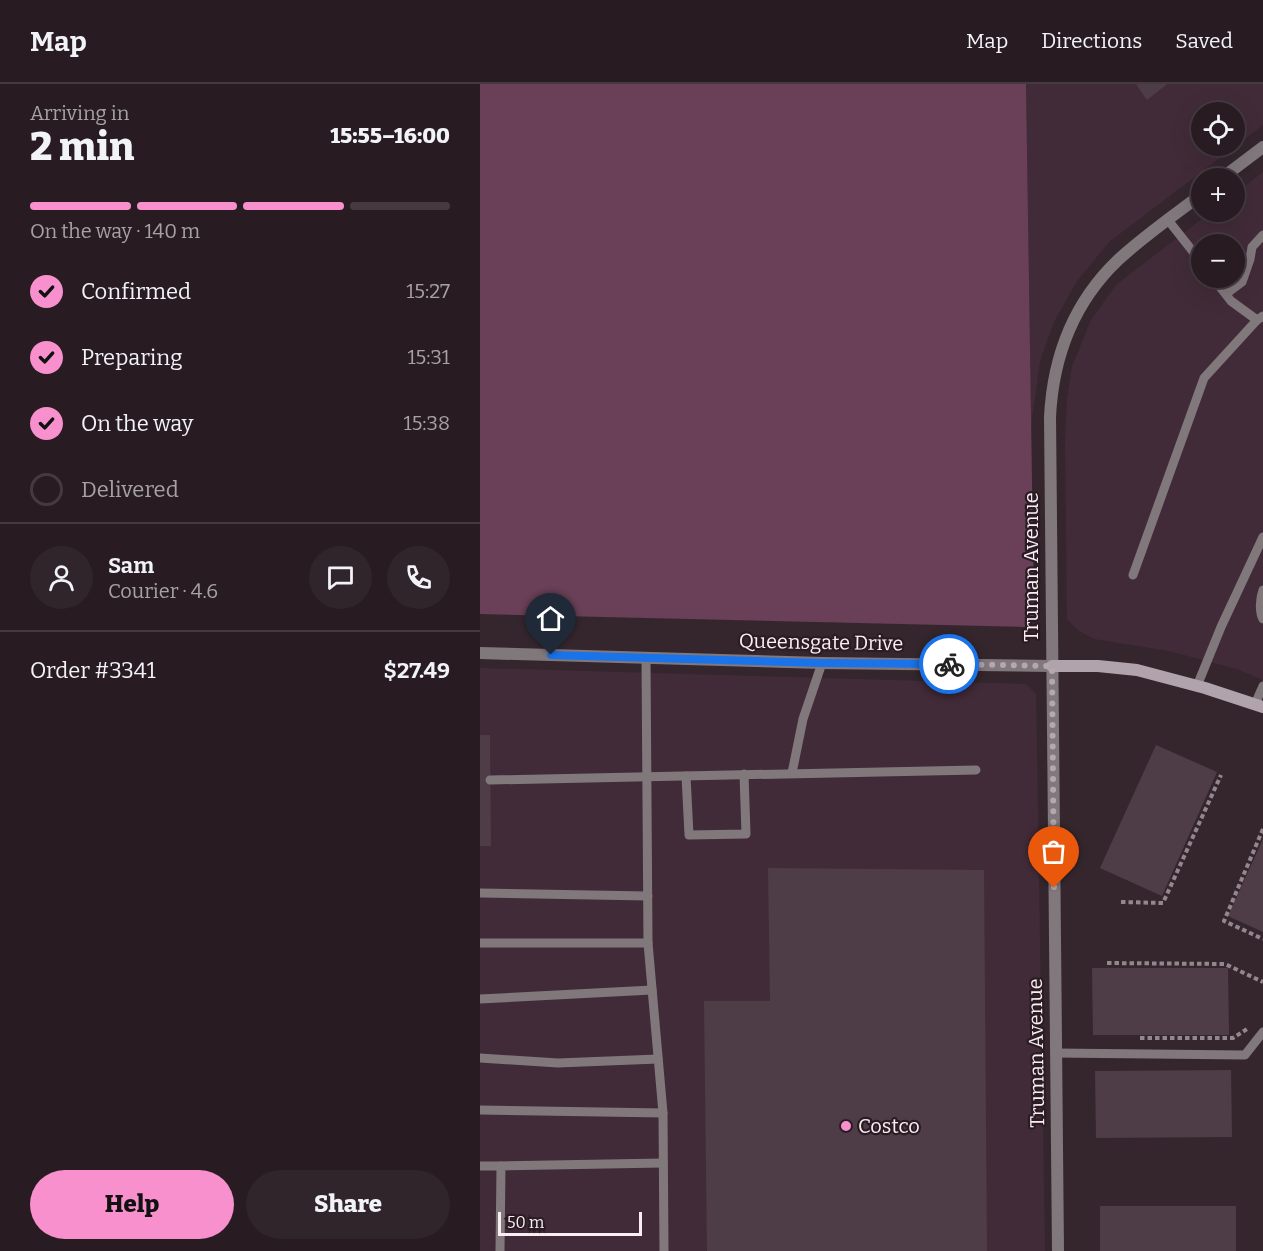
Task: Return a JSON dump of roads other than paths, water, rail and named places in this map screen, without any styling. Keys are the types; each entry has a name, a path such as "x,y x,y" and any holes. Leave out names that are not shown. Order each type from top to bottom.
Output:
{"street":[{"path":"1235,168 1263,147"},
{"name":"Truman Avenue","path":"1058,1251 1050,417 1052,385 1067,332 1084,300 1117,261 1191,202"},
{"name":"Queensgate Drive","path":"480,653 822,663 1098,666 1137,670 1259,706"}],"lane":[{"path":"1168,220 1191,250"},
{"path":"1226,294 1242,282 1252,247 1263,235"},
{"path":"1133,576 1204,378 1260,318 1231,301 1221,288"},
{"path":"1197,686 1221,627 1263,537"},
{"path":"1263,590 1261,615 1263,619"},
{"path":"646,658 648,943 663,1113 664,1251"},
{"path":"792,773 803,719 822,663"},
{"path":"1259,706 1263,686"},
{"path":"490,780 976,770"},
{"path":"686,776 688,836 746,834 744,774"},
{"path":"480,893 648,896"},
{"path":"480,943 648,943"},
{"path":"480,999 652,990"},
{"path":"1055,1053 1245,1055 1263,1032"},
{"path":"480,1058 558,1062 658,1059"},
{"path":"480,1110 663,1113"},
{"path":"480,1167 663,1163"},
{"path":"500,1251 501,1166"}],"place":[{"name":"Costco","path":"846,1126"}]}
